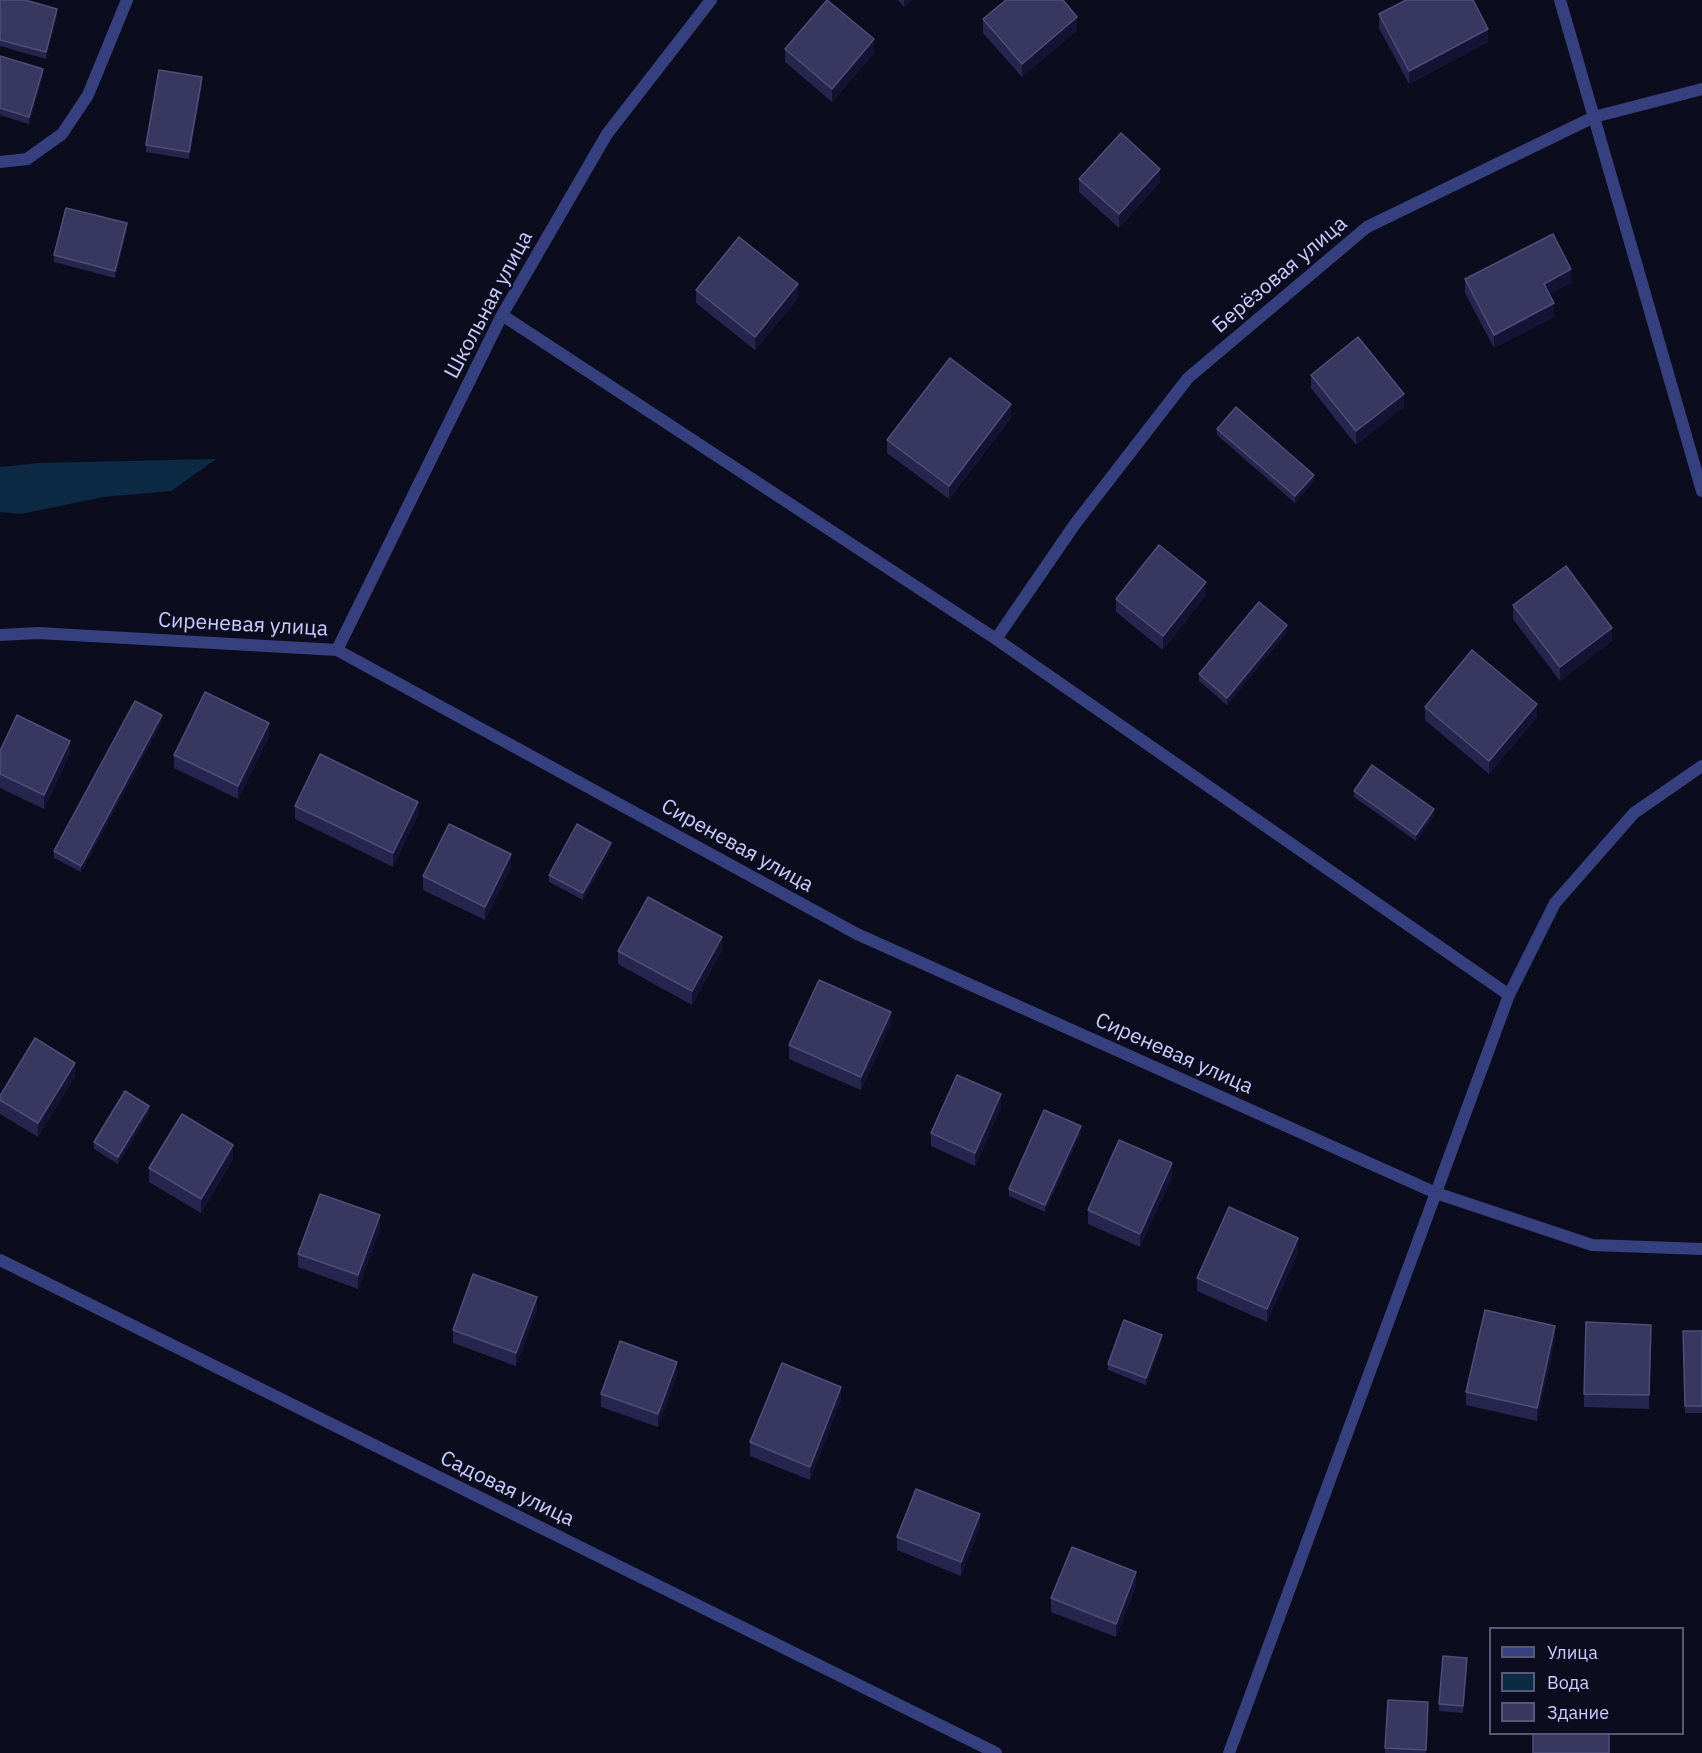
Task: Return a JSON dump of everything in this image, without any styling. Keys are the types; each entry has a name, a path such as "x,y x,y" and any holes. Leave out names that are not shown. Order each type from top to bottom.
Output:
{"street":[{"path":"0,162 27,159 62,134 88,95 127,0"},
{"name":"Школьная улица","path":"338,650 502,315 607,134 711,0"},
{"path":"1560,0 1702,492"},
{"name":"Берёзовая улица","path":"996,639 1075,524 1188,378 1367,227 1594,117 1702,90"},
{"path":"502,315 996,639 1509,995"},
{"name":"Сиреневая улица","path":"0,635 39,633 338,650 857,934 1436,1193 1592,1245 1702,1249"},
{"path":"1229,1753 1509,995 1555,903 1634,813 1702,766"},
{"name":"Садовая улица","path":"0,1260 996,1753"}],"water":[{"path":"216,459 171,491 103,497 21,514 0,512 0,467 38,463"}],"building":[{"path":"0,0 25,0 57,9 46,52 0,40"},
{"path":"827,0 874,39 832,89 785,49"},
{"path":"1006,0 1063,0 1077,17 1022,64 983,19"},
{"path":"1406,0 1473,0 1488,29 1409,71 1379,14"},
{"path":"0,56 43,69 29,117 0,108"},
{"path":"159,70 202,77 189,152 146,145"},
{"path":"1121,133 1160,169 1119,214 1079,179"},
{"path":"66,208 127,223 115,271 54,255"},
{"path":"1553,234 1571,269 1544,284 1554,303 1494,335 1465,279"},
{"path":"739,237 798,284 755,337 696,290"},
{"path":"1358,337 1404,394 1356,431 1311,375"},
{"path":"950,358 1011,404 949,486 887,440"},
{"path":"1236,407 1314,475 1295,496 1217,429"},
{"path":"1159,545 1206,582 1163,636 1116,599"},
{"path":"1566,566 1612,628 1560,667 1513,605"},
{"path":"1259,602 1287,625 1227,698 1199,674"},
{"path":"1472,650 1537,704 1489,761 1425,707"},
{"path":"205,692 269,723 238,786 174,755"},
{"path":"135,701 162,715 81,866 54,851"},
{"path":"17,715 70,741 44,795 0,774 0,751"},
{"path":"320,754 418,802 393,853 295,806"},
{"path":"1372,765 1434,809 1416,835 1354,791"},
{"path":"449,824 511,854 485,907 423,876"},
{"path":"577,824 611,843 583,893 549,875"},
{"path":"648,897 722,937 692,991 618,951"},
{"path":"819,980 891,1012 861,1077 789,1045"},
{"path":"35,1038 75,1063 38,1123 0,1100 0,1096"},
{"path":"957,1075 1001,1094 975,1153 931,1133"},
{"path":"125,1091 149,1106 118,1157 94,1142"},
{"path":"1044,1110 1081,1126 1045,1205 1009,1189"},
{"path":"182,1114 233,1145 201,1199 149,1168"},
{"path":"1119,1140 1172,1163 1140,1234 1088,1210"},
{"path":"320,1194 380,1215 358,1275 298,1254"},
{"path":"1229,1207 1298,1238 1267,1309 1197,1278"},
{"path":"473,1274 537,1297 516,1353 453,1330"},
{"path":"1485,1310 1555,1326 1537,1408 1466,1392"},
{"path":"1124,1320 1162,1335 1146,1378 1108,1364"},
{"path":"1586,1322 1651,1325 1649,1395 1584,1394"},
{"path":"1683,1331 1702,1331 1702,1406 1685,1406"},
{"path":"620,1341 677,1362 658,1414 601,1394"},
{"path":"782,1363 841,1387 810,1467 750,1442"},
{"path":"916,1489 980,1514 961,1562 897,1537"},
{"path":"1072,1547 1136,1572 1116,1624 1051,1598"},
{"path":"1443,1656 1467,1658 1463,1706 1439,1704"},
{"path":"1388,1700 1428,1702 1426,1750 1385,1748"},
{"path":"1533,1735 1609,1735 1609,1753 1533,1753"}]}
